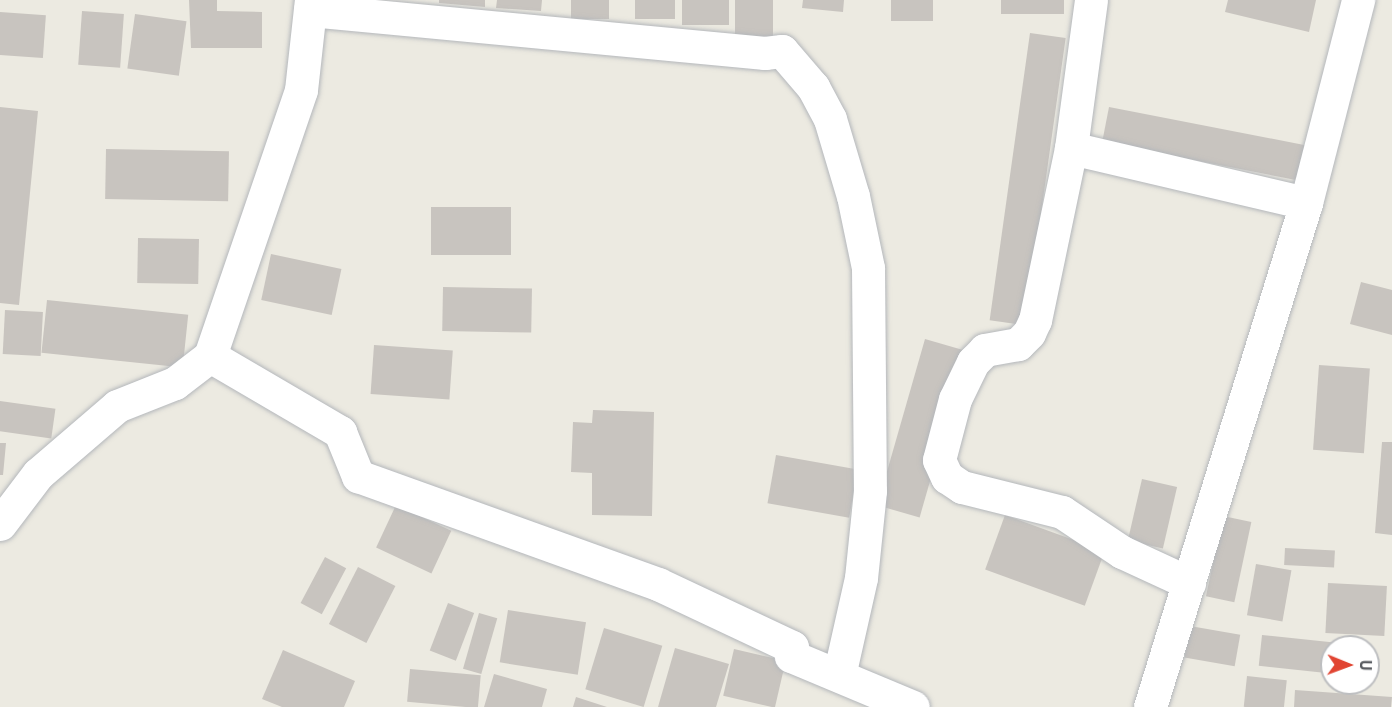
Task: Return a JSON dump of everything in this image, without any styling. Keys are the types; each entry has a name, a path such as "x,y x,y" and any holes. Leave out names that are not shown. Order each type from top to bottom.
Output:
{"street":[{"path":"1091,0 1071,148 1029,333 1018,344 985,350 973,362 955,399 939,460 946,477 962,487 1062,512 1122,552 1189,583"},
{"path":"1150,707 1306,203 1358,0"},
{"path":"0,524 39,474 117,406 176,383 210,356 301,90 311,5 765,53 782,51 813,87 830,119 853,196 868,268 870,491 861,578 839,676"},
{"path":"1071,148 1306,203"},
{"path":"210,356 340,432 358,476 658,584 792,647 791,656 913,707"}],"building":[{"path":"189,0 217,0 217,11 262,12 262,48 191,48"},
{"path":"439,0 485,0 485,7 439,3"},
{"path":"497,0 542,0 541,11 496,8"},
{"path":"571,0 609,0 609,19 571,19"},
{"path":"635,0 675,0 675,19 635,19"},
{"path":"682,0 729,0 729,25 682,25"},
{"path":"735,0 773,0 773,37 735,37"},
{"path":"803,0 844,0 843,12 802,8"},
{"path":"891,0 933,0 933,21 891,21"},
{"path":"1001,0 1064,0 1064,14 1001,14"},
{"path":"1228,0 1316,0 1309,32 1225,12"},
{"path":"82,11 124,14 120,68 78,65"},
{"path":"0,12 46,15 43,58 0,55"},
{"path":"135,14 186,21 179,76 127,68"},
{"path":"1030,33 1066,38 1025,325 990,320"},
{"path":"0,107 38,111 19,305 0,303"},
{"path":"1109,107 1309,146 1302,181 1102,142"},
{"path":"106,149 229,151 228,201 105,199"},
{"path":"431,207 511,207 511,255 431,255"},
{"path":"138,238 199,239 198,284 137,283"},
{"path":"271,254 341,269 332,315 261,300"},
{"path":"1361,282 1392,290 1392,335 1350,324"},
{"path":"443,287 532,289 531,333 442,331"},
{"path":"47,300 188,315 183,368 41,353"},
{"path":"5,310 43,312 41,356 3,354"},
{"path":"925,339 967,351 920,517 877,505"},
{"path":"374,345 453,351 449,399 371,394"},
{"path":"1319,365 1370,369 1364,453 1313,450"},
{"path":"0,401 55,409 51,439 0,431"},
{"path":"593,410 654,412 652,516 592,515 592,473 571,472 573,422 592,423"},
{"path":"1382,442 1392,442 1392,535 1375,533"},
{"path":"0,443 6,443 3,475 0,475"},
{"path":"776,455 858,469 849,518 767,503"},
{"path":"1142,479 1177,487 1163,548 1128,540"},
{"path":"396,505 451,531 431,573 376,548"},
{"path":"1005,515 1105,551 1085,606 985,570"},
{"path":"1223,516 1251,522 1234,602 1206,596"},
{"path":"1285,548 1335,551 1334,568 1284,565"},
{"path":"325,557 346,568 322,614 301,603"},
{"path":"1256,564 1291,570 1282,621 1247,615"},
{"path":"358,567 395,586 366,643 329,624"},
{"path":"1328,583 1387,586 1384,636 1325,633"},
{"path":"448,603 474,613 456,661 430,651"},
{"path":"508,610 586,622 578,675 500,662"},
{"path":"479,613 497,618 481,674 463,669"},
{"path":"1190,626 1240,635 1235,666 1184,658"},
{"path":"604,628 662,646 644,707 585,689"},
{"path":"1262,635 1320,641 1320,672 1259,666"},
{"path":"675,648 729,664 716,707 658,707"},
{"path":"734,649 786,661 775,707 723,696"},
{"path":"283,650 355,681 344,707 282,707 262,699"},
{"path":"410,669 481,675 478,707 407,702"},
{"path":"494,674 547,689 542,707 484,707"},
{"path":"1247,676 1287,680 1284,707 1244,707"},
{"path":"1295,690 1320,692 1320,695 1392,697 1391,707 1294,707"},
{"path":"576,697 607,707 573,707"}]}
